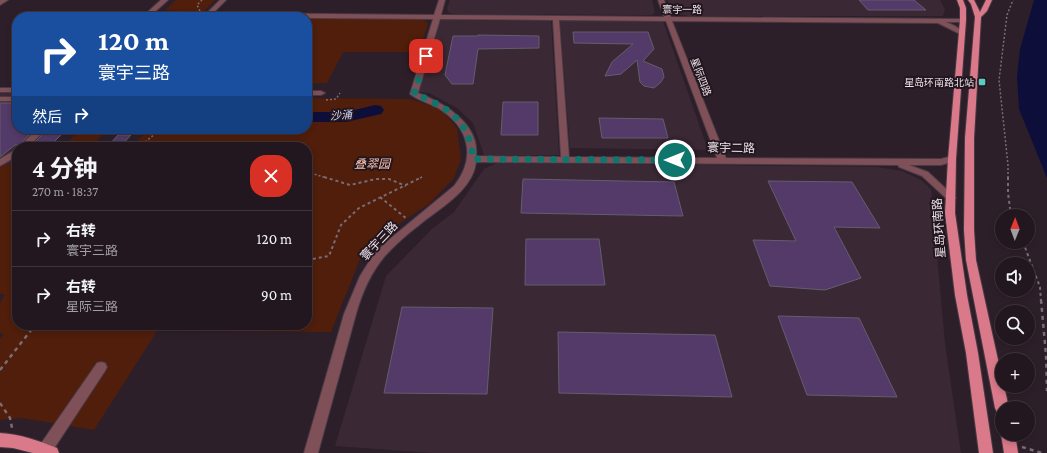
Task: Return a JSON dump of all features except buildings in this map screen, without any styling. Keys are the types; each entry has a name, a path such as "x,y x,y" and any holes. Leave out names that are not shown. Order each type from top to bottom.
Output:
{"main road":[{"name":"星岛环南路","path":"960,0 963,8 963,20 952,158 951,198 953,242 972,353 986,453"},
{"path":"972,0 978,17 968,228 971,260 1001,401"},
{"path":"978,17 984,11 988,0"},
{"path":"5,440 49,452"}],"street":[{"path":"0,3 5,0"},
{"path":"151,12 166,0"},
{"path":"211,12 223,0"},
{"path":"442,0 414,94 437,103 457,118 468,136 472,148 473,159"},
{"name":"星际四路","path":"661,0 722,160"},
{"name":"寰宇一路","path":"312,16 963,20"},
{"path":"556,18 565,159"},
{"path":"933,21 949,25 962,33"},
{"path":"0,90 12,90"},
{"path":"312,93 321,93"},
{"path":"0,99 12,99"},
{"path":"28,142 37,134"},
{"path":"0,163 12,155"},
{"name":"寰宇二路","path":"473,159 941,162 952,158"},
{"name":"寰宇三路","path":"311,453 357,292 376,260 413,224 445,201 460,186 469,171 473,159"},
{"name":"寰宇二路","path":"892,162 925,174 951,198"},
{"path":"49,452 101,367"}],"path":[{"path":"200,11 197,5 202,0"},
{"path":"1010,209 1008,193 1008,165 999,80 1007,15 1013,0"},
{"path":"145,142 155,134"},
{"path":"312,173 350,184 376,179 389,180 406,186"},
{"path":"312,259 329,256 341,225 360,208 380,197 406,186 422,176"},
{"path":"380,197 413,224"},
{"path":"1026,249 1040,286 1046,355 1047,391"},
{"path":"0,370 31,330"},
{"path":"0,403 13,424 5,440"},
{"path":"1009,443 1031,451 1042,453"}],"shaded area":[{"path":"450,0 652,0 655,13 651,15 454,14 449,13 447,9"},
{"path":"667,0 940,0 945,10 943,16 688,16 671,11"},
{"path":"1034,0 1047,0 1047,178 1019,109 1017,77 1020,49"},
{"path":"440,20 551,21 559,155 484,155 473,123 457,108 429,93 419,92"},
{"path":"560,21 663,21 708,150 570,148"},
{"path":"0,93 12,93 12,134 47,134 39,142 12,142 12,163 0,167"},
{"path":"497,163 877,167 902,171 921,180 931,189 945,344 961,453 433,453 335,446 386,276 432,229 454,212 484,169"}],"green space":[{"path":"176,0 215,0 203,12 180,12 181,11 165,10"},
{"path":"312,18 422,19 428,23 419,52 343,52 327,83 312,83"},
{"name":"叠翠园","path":"312,98 410,99 441,109 457,128 461,159 454,178 429,204 386,232 362,254 331,332 157,331 94,430 22,418 0,420 0,339 4,334 0,333 0,303 5,294 0,294 0,167 12,163 12,330 312,330 312,142 136,142 144,134 312,134"},
{"path":"76,134 103,134 96,142 67,142"}],"waterway":[{"name":"沙涌","path":"312,117 346,117 375,110"}],"place":[{"name":"星岛环南路北站","path":"982,82"}],"route":[{"path":"426,56 414,94 437,103 457,118 468,136 472,148 473,159 675,160"}]}
